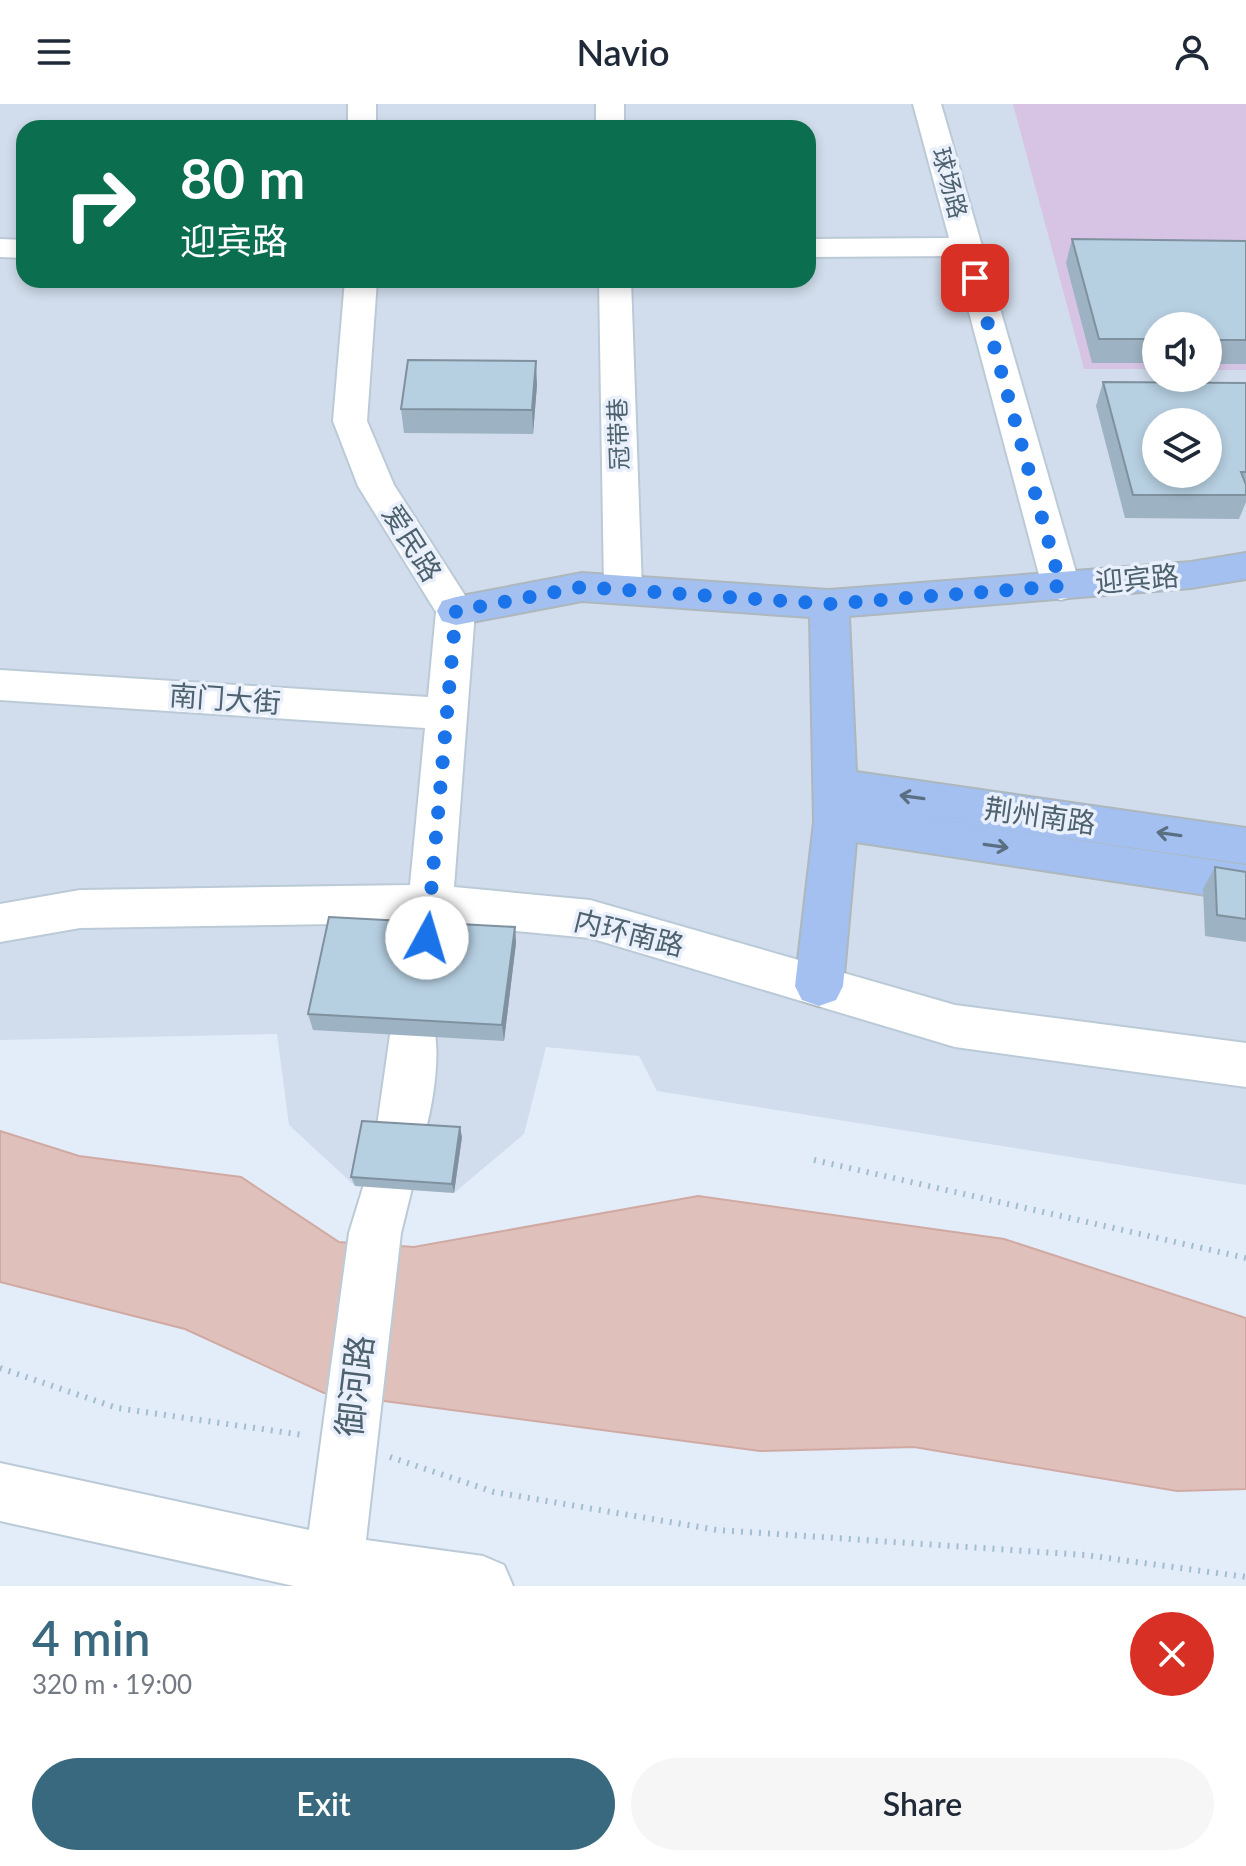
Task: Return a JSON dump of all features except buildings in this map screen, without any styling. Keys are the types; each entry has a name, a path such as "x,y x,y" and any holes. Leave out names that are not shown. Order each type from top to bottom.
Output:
{"main road":[{"name":"迎宾路","path":"456,611 582,587 829,604 1191,575 1246,566"},
{"path":"819,986 835,804 829,604"},
{"name":"荆州南路","path":"835,804 1246,846"},
{"name":"荆州南路","path":"835,804 1246,883"}],"street":[{"name":"球场路","path":"927,104 1061,586"},
{"path":"816,248 967,247"},
{"name":"爱民路","path":"360,288 350,421 376,486 456,611 429,921"},
{"name":"冠带巷","path":"615,288 623,589"},
{"name":"南门大街","path":"0,685 449,714"},
{"name":"内环南路","path":"0,923 80,909 429,921 590,919 955,1026 1246,1065"},
{"path":"401,1133 414,1035"},
{"name":"御河路","path":"332,1576 380,1210"},
{"path":"0,1492 332,1576 483,1586"}],"path":[{"path":"814,1160 1246,1258"},
{"path":"0,1368 117,1408 349,1428 494,1492 717,1530 1085,1555 1246,1577"}],"shaded area":[{"path":"0,104 1246,104 1246,1185 657,1091 639,1056 546,1047 524,1134 454,1193 355,1186 289,1125 277,1034 0,1040"},
{"path":"1013,104 1246,104 1246,370 1222,370 1222,312 1142,312 1142,369 1084,369"},
{"path":"0,1131 79,1156 241,1177 339,1242 414,1247 698,1196 1004,1239 1246,1318 1246,1489 1177,1491 914,1447 760,1451 324,1393 185,1329 0,1282"}],"route":[{"path":"427,938 456,611 582,587 829,604 1061,586 975,278"}]}
